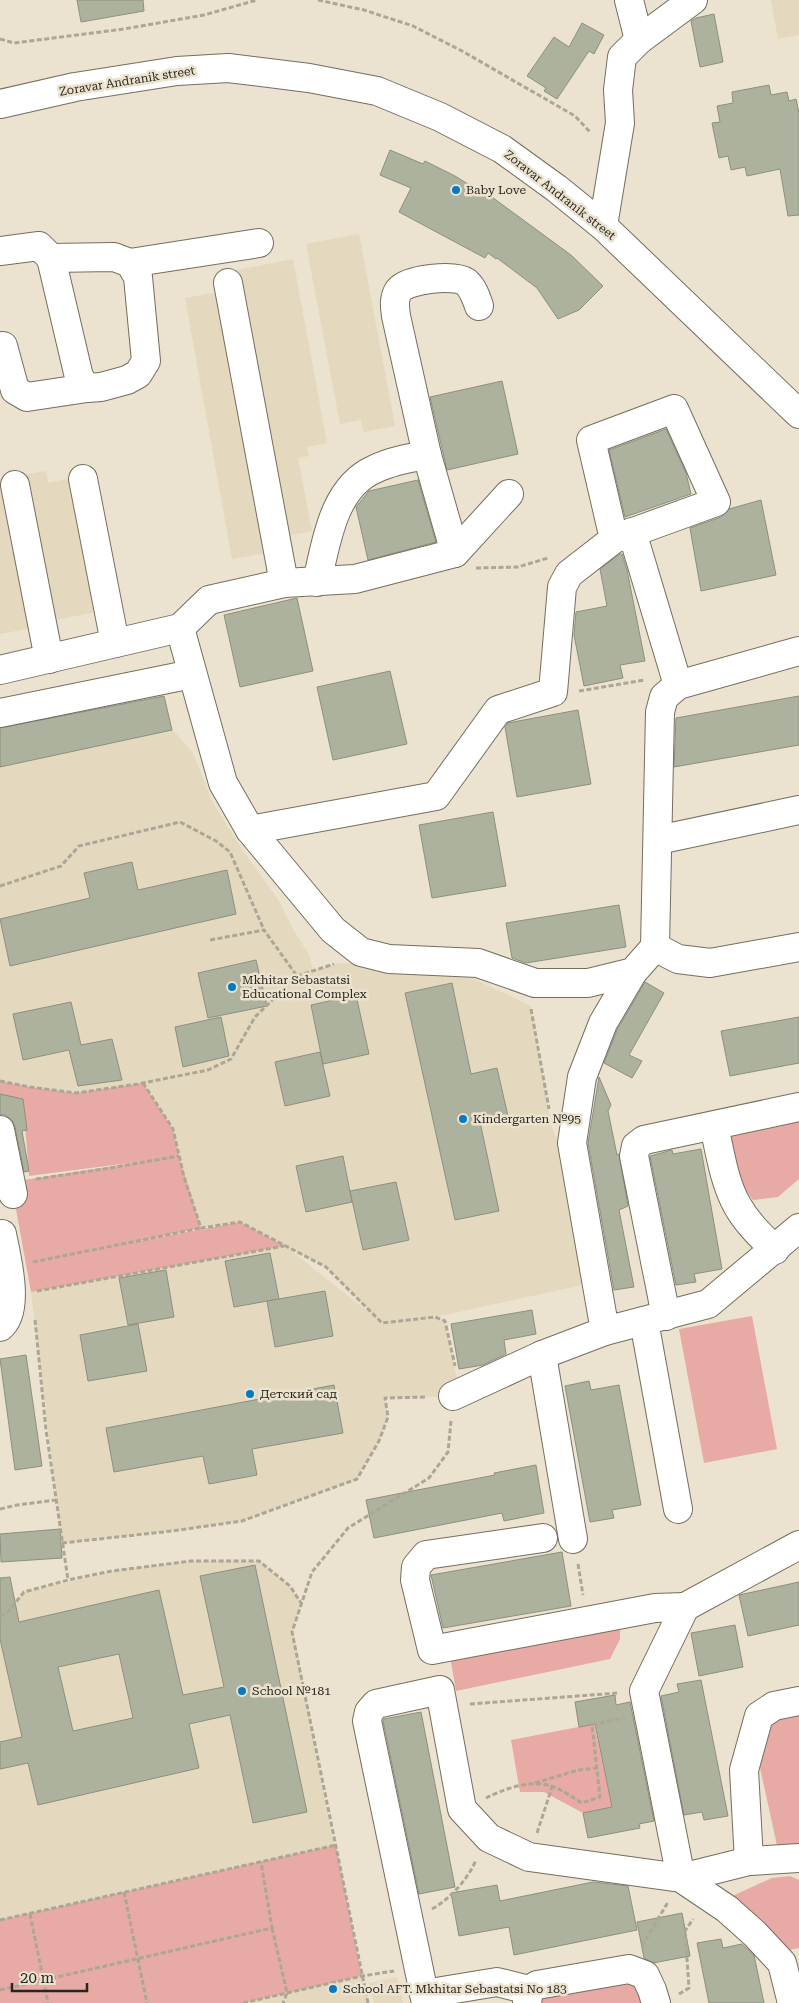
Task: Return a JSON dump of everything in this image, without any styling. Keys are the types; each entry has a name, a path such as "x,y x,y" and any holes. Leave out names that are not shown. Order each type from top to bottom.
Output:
{"main road":[{"path":"629,0 638,40"},
{"path":"604,218 620,123 618,90 622,57 638,40 692,0"},
{"name":"Zoravar Andranik street","path":"0,90 175,57 228,55 309,64 378,79 438,104 508,139 604,218 799,397"},
{"name":"Zoravar Andranik street","path":"0,104 102,83 177,71 228,68 309,78 377,91 440,117 502,149 604,218 799,414"},
{"path":"51,258 114,257 130,263 259,243"},
{"path":"0,251 39,246 51,258 79,377 87,388"},
{"path":"3,346 15,390 26,396 101,387 127,380 138,374 146,361 138,277 130,263"},
{"path":"462,561 427,454 394,302 399,290 408,283 449,277 465,282 473,290 479,306"},
{"path":"228,283 284,583"},
{"path":"250,830 436,796 498,710 553,692 562,587 569,574 623,535 716,502 674,409 591,440 623,535 678,685"},
{"path":"317,582 327,538 336,512 349,488 373,469 427,454"},
{"path":"83,479 115,643"},
{"path":"16,485 49,659"},
{"path":"0,670 180,628 209,600 284,583 355,579 462,561 509,494"},
{"path":"180,628 224,783 250,830 333,930 361,952 389,959 478,963 535,983 588,983 633,972"},
{"path":"605,1331 572,1143 582,1077 602,1023 633,972 655,947 660,712 664,697 678,685 799,651"},
{"path":"0,713 192,674"},
{"path":"658,840 799,810"},
{"path":"655,947 678,959 710,962 799,947"},
{"path":"678,1509 634,1156 636,1146 644,1140 799,1107"},
{"path":"714,1126 728,1182 737,1205 751,1226 775,1250"},
{"path":"0,1130 12,1188"},
{"path":"457,1394 542,1355 605,1331 708,1304 775,1250 799,1228"},
{"path":"0,1327 10,1308 11,1279 2,1234"},
{"path":"542,1355 573,1539"},
{"path":"543,1538 426,1555 416,1567 415,1580 432,1650 655,1608 685,1607 799,1545"},
{"path":"685,1607 646,1701 681,1878 727,1909 755,1934 782,1963 792,2003"},
{"path":"664,2001 652,1990 645,1975 630,1969 537,1985 528,1996 498,1982 425,1999 367,1721 369,1712 376,1704 440,1690 463,1810 489,1838 529,1857 681,1878 749,1861 799,1858"},
{"path":"749,1861 744,1770 759,1716 774,1706 799,1700"}],"path":[{"path":"0,39 14,43 124,29 204,15 257,0"},
{"path":"318,0 364,10 413,26 462,51 575,116 615,157"},
{"path":"462,561 518,567 548,558"},
{"path":"580,691 650,679"},
{"path":"0,886 61,866 79,846 180,822 216,841 230,852 264,930 297,976"},
{"path":"210,940 264,930"},
{"path":"0,1081 30,1088 76,1093 143,1083 208,1070 231,1059 254,1017 297,976 339,962"},
{"path":"531,1006 551,1118"},
{"path":"143,1083 173,1129 184,1177 202,1228"},
{"path":"12,1188 180,1156"},
{"path":"26,1263 240,1222 330,1270 382,1323 435,1317 445,1321 457,1394 448,1452 429,1478 348,1528 312,1572 292,1632 368,2003"},
{"path":"31,1292 285,1246"},
{"path":"34,1313 46,1430 68,1580"},
{"path":"62,1542 172,1531 242,1521 357,1479 379,1440 388,1417 385,1398 457,1394"},
{"path":"0,1509 56,1500"},
{"path":"573,1539 588,1622"},
{"path":"0,1616 6,1614 24,1592 112,1571 191,1560 259,1561 290,1586 302,1603"},
{"path":"442,1706 646,1701"},
{"path":"532,1784 553,1786 582,1803 600,1797 592,1725 646,1701"},
{"path":"463,1810 501,1790 532,1784 578,1770 597,1768"},
{"path":"529,1857 553,1786"},
{"path":"409,1922 439,1905 471,1873 486,1834"},
{"path":"0,1920 336,1845"},
{"path":"261,1862 272,1928 287,1993 283,2003"},
{"path":"630,1969 681,1878"},
{"path":"124,1892 147,2003"},
{"path":"664,2001 689,1988 685,1931 708,1896"},
{"path":"30,1914 48,2003"},
{"path":"0,1990 272,1928"},
{"path":"243,2003 362,1976"}],"shaded area":[{"path":"771,0 799,0 799,35 778,39"},
{"path":"359,234 395,426 364,432 361,420 340,424 306,244"},
{"path":"293,259 327,443 307,447 309,456 298,458 312,531 285,536 236,270"},
{"path":"219,292 268,553 232,559 185,298"},
{"path":"46,471 48,483 71,478 97,612 50,621 22,475"},
{"path":"8,479 37,627 0,634 0,481"},
{"path":"171,728 193,753 212,801 241,848 278,899 294,931 310,956 313,971 337,963 383,964 466,975 531,1006 552,1128 582,1197 596,1282 436,1317 445,1321 460,1393 453,1396 385,1398 388,1417 379,1441 357,1479 242,1521 62,1543 31,1292 284,1246 240,1222 201,1228 184,1177 173,1129 143,1083 76,1093 0,1081 0,766","holes":["288,1248 326,1267 377,1319"]},
{"path":"0,1081 76,1093 143,1083 173,1129 179,1156 201,1228 130,1243 240,1222 285,1246 31,1292 11,1182 145,1161 29,1176 23,1100 0,1094"},
{"path":"799,1113 799,1179 778,1197 753,1200 738,1180 731,1135"},
{"path":"752,1316 777,1449 704,1463 679,1329"},
{"path":"191,1561 259,1561 288,1585 302,1603 293,1629 334,1846 0,1920 0,1616 6,1614 24,1592 120,1570"},
{"path":"620,1627 620,1639 610,1659 456,1691 450,1656"},
{"path":"799,1701 799,1856 780,1859 753,1736"},
{"path":"594,1724 612,1807 583,1813 544,1792 520,1792 511,1740"},
{"path":"336,1845 362,1976 243,2003 0,2003 0,1920"},
{"path":"790,1876 799,1880 799,1948 779,1952 730,1897 772,1878"},
{"path":"629,1969 655,2003 527,2003"},
{"name":"School AFT. Mkhitar Sebastatsi No 183","path":"362,1976 368,2003 242,2003"},
{"path":"397,1977 403,2003 374,2003 369,1983"}],"building":[{"path":"77,0 143,0 144,11 81,22"},
{"path":"714,14 723,62 700,67 691,21"},
{"path":"582,23 604,35 594,54 589,51 557,99 544,91 546,88 527,76 554,37 569,47"},
{"path":"769,85 771,95 787,92 789,101 796,99 799,113 799,215 788,216 780,169 747,176 745,167 731,170 728,156 719,158 712,123 720,122 717,106 733,103 732,92"},
{"path":"390,150 423,164 425,161 455,176 484,194 485,192 571,255 603,286 579,310 558,319 537,288 497,258 488,253 485,258 399,212 411,188 380,175"},
{"path":"502,381 518,454 447,470 430,397"},
{"path":"666,429 686,473 691,494 625,517 609,450"},
{"path":"418,480 436,542 368,560 356,507 369,491"},
{"path":"761,500 776,575 701,591 690,528 721,517 729,509"},
{"path":"622,554 627,570 645,661 620,665 623,678 584,686 574,635 576,612 607,606 600,569"},
{"path":"297,598 313,671 240,687 224,615"},
{"path":"390,671 407,744 333,760 317,687"},
{"path":"164,696 172,730 0,767 0,728"},
{"path":"799,696 799,745 674,767 676,718"},
{"path":"578,710 591,784 517,797 505,727 508,723"},
{"path":"493,812 506,886 432,898 419,825"},
{"path":"132,862 138,890 227,870 236,914 10,966 0,919 90,898 84,873"},
{"path":"619,905 626,947 526,963 512,958 506,923"},
{"path":"256,960 267,1006 208,1018 198,973"},
{"path":"645,982 664,993 629,1055 642,1061 632,1078 604,1063 617,1030"},
{"path":"452,983 471,1074 497,1068 508,1116 480,1122 499,1211 455,1220 405,993"},
{"path":"356,995 369,1054 323,1064 311,1005"},
{"path":"71,1002 81,1045 112,1039 122,1080 78,1086 69,1050 23,1060 13,1014"},
{"path":"221,1017 229,1056 183,1067 175,1027"},
{"path":"799,1017 799,1063 730,1076 721,1031"},
{"path":"320,1052 330,1096 285,1106 275,1062"},
{"path":"599,1077 611,1105 608,1111 617,1155 619,1154 628,1206 619,1210 634,1287 614,1290 588,1143"},
{"path":"0,1094 23,1099 27,1130 22,1131 29,1171 24,1172 12,1120 5,1115 0,1115"},
{"path":"701,1149 722,1269 694,1274 696,1282 676,1285 650,1156 672,1150 673,1154"},
{"path":"343,1156 352,1202 306,1212 296,1166"},
{"path":"396,1182 409,1240 363,1250 350,1191"},
{"path":"270,1253 279,1299 234,1307 225,1261"},
{"path":"166,1270 174,1317 128,1325 119,1278"},
{"path":"325,1291 333,1336 275,1347 267,1301"},
{"path":"532,1310 536,1334 504,1340 506,1354 483,1365 459,1369 451,1324"},
{"path":"138,1324 147,1371 88,1381 80,1335"},
{"path":"26,1355 42,1466 15,1470 0,1359"},
{"path":"589,1381 591,1390 619,1385 641,1505 612,1510 614,1518 590,1522 565,1386"},
{"path":"334,1385 343,1433 252,1449 257,1475 209,1484 203,1456 114,1472 106,1428"},
{"path":"536,1465 544,1513 504,1521 502,1513 374,1538 366,1500 495,1475 494,1473"},
{"path":"60,1529 62,1558 1,1562 0,1534"},
{"path":"562,1552 571,1606 443,1628 431,1575"},
{"name":"School №181","path":"255,1565 307,1812 253,1823 230,1715 189,1724 199,1768 38,1805 28,1763 0,1769 0,1742 22,1737 0,1639 0,1578 10,1577 19,1622 159,1590 183,1695 224,1687 200,1576","holes":["119,1654 133,1718 73,1731 58,1667"]},
{"path":"799,1582 799,1625 748,1636 739,1595"},
{"path":"735,1625 743,1667 699,1676 691,1633"},
{"path":"701,1680 728,1816 704,1820 702,1812 684,1815 661,1696 679,1692 677,1684"},
{"path":"615,1695 616,1705 630,1702 654,1821 639,1824 640,1828 588,1838 583,1813 612,1807 595,1724 579,1727 575,1702"},
{"path":"421,1712 455,1887 419,1894 383,1721 384,1719"},
{"path":"593,1882 628,1886 637,1930 514,1955 509,1927 459,1936 451,1893 497,1885 500,1901"},
{"path":"682,1913 690,1956 653,1963 644,1958 637,1922"},
{"path":"721,1939 723,1948 742,1944 754,1955 764,2003 709,2003 697,1943"}],"place":[{"name":"Baby Love","path":"456,190"},
{"name":"Mkhitar Sebastatsi Educational Complex","path":"232,987"},
{"name":"Kindergarten №95","path":"463,1119"},
{"name":"Детский сад","path":"250,1394"},
{"name":"School №181","path":"242,1691"},
{"name":"School AFT. Mkhitar Sebastatsi No 183","path":"333,1989"}]}
